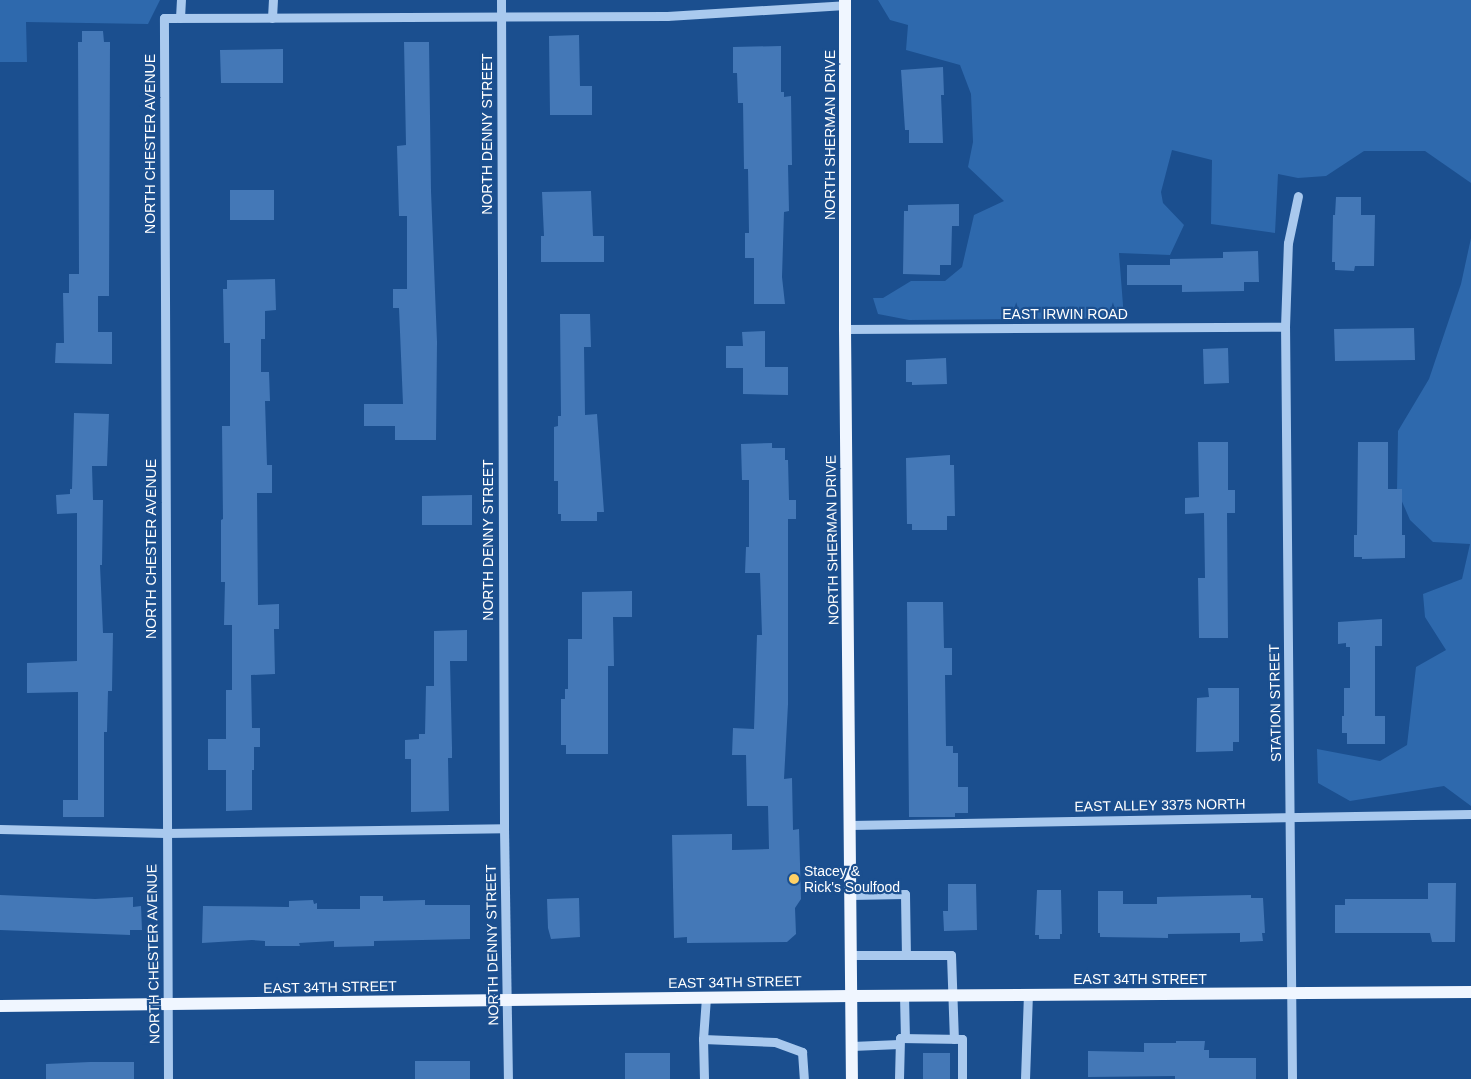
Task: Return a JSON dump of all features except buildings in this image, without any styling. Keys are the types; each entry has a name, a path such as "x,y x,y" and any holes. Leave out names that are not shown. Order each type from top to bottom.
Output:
{"main road":[{"name":"NORTH SHERMAN DRIVE","path":"845,3 845,329 852,1079"},
{"name":"EAST 34TH STREET","path":"0,1006 904,995 1471,992"}],"street":[{"path":"181,0 180,18 666,16 845,3"},
{"path":"272,18 273,0"},
{"name":"NORTH DENNY STREET","path":"501,0 504,828 508,1079"},
{"name":"NORTH CHESTER AVENUE","path":"168,1079 164,18 180,18"},
{"name":"STATION STREET","path":"1292,1079 1285,327 1288,243 1298,196"},
{"name":"EAST IRWIN ROAD","path":"845,329 1285,327"},
{"name":"EAST ALLEY 3375 NORTH","path":"850,825 1471,814"},
{"path":"0,829 166,832 504,828"},
{"path":"851,895 905,894 906,955"},
{"path":"851,955 951,955 954,1038"},
{"path":"898,1079 904,995"},
{"path":"1025,1079 1028,995"},
{"path":"704,1079 703,1038 706,997"},
{"path":"703,1038 775,1042 802,1052 804,1079"},
{"path":"852,1046 962,1038 962,1079"}],"shaded area":[{"path":"0,0 160,0 148,24 26,22 27,62 0,62"},
{"path":"878,0 1471,0 1471,183 1425,151 1364,151 1326,176 1298,178 1278,174 1275,233 1211,224 1212,160 1172,150 1161,192 1163,203 1184,225 1170,255 1119,253 1124,318 909,320 878,314 873,298 883,298 911,281 945,281 962,267 974,215 1004,201 968,167 973,142 971,94 960,65 906,50 908,25 890,20"},
{"path":"1471,238 1471,806 1444,786 1350,801 1318,783 1317,749 1380,761 1407,745 1416,667 1446,650 1425,617 1423,594 1462,579 1470,544 1433,542 1410,520 1397,490 1398,431 1429,379 1461,284"}],"place":[{"name":"Stacey & Rick's Soulfood","path":"794,879"}]}
